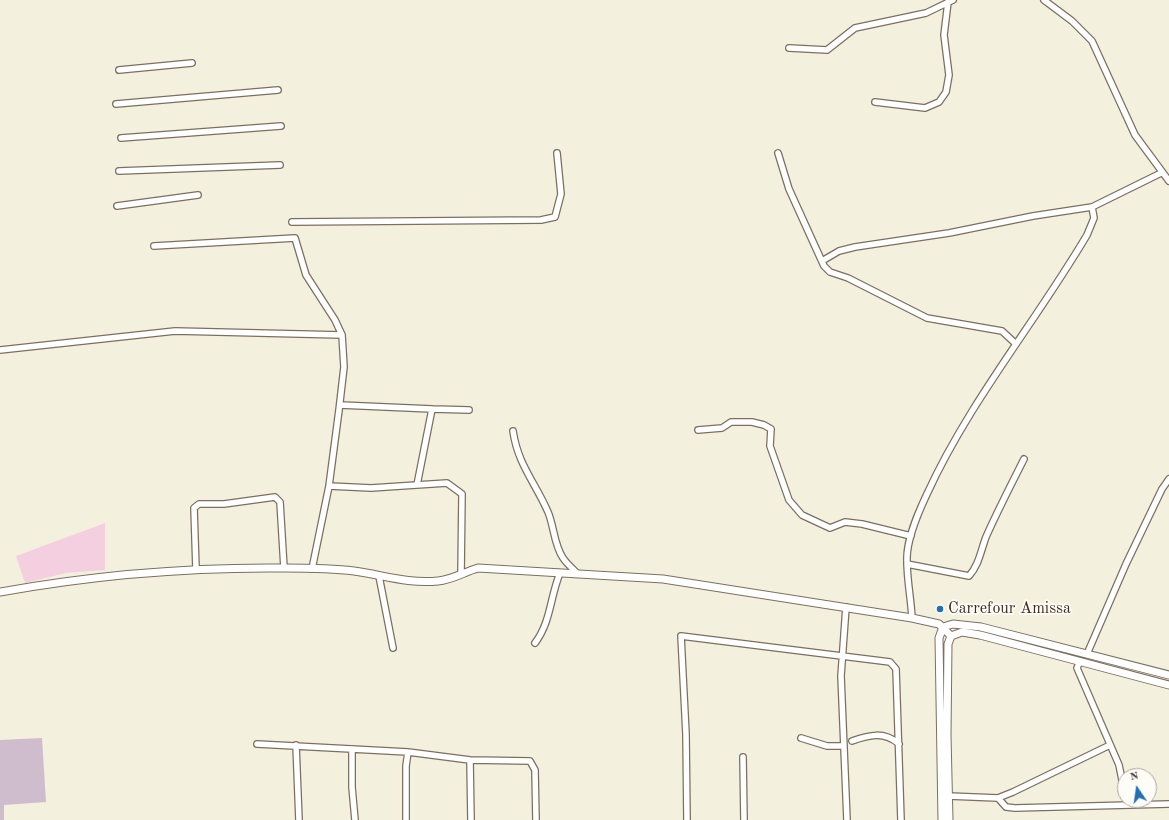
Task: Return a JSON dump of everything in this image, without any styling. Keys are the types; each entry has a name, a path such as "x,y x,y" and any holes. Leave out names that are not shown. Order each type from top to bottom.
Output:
{"street":[{"path":"1044,0 1072,21 1092,41 1135,135 1161,173 1169,181"},
{"path":"789,48 827,50 854,28 926,13 951,1"},
{"path":"875,102 925,108 939,102 946,92 949,75 944,35 951,1"},
{"path":"119,70 192,63"},
{"path":"116,104 278,90"},
{"path":"121,138 281,126"},
{"path":"292,222 541,220 555,217 561,194 557,153"},
{"path":"778,153 789,189 822,261 830,272 855,281 927,318 1002,331 1016,344"},
{"path":"118,171 280,165"},
{"path":"822,261 839,251 855,247 949,233 1033,216 1092,207 1161,173"},
{"path":"117,206 198,195"},
{"path":"912,618 907,564 911,536 918,513 938,469 966,419 1087,235 1094,218 1092,207"},
{"path":"154,246 295,238 306,276 335,320 342,335 344,367 329,486 312,569"},
{"path":"0,350 175,331 342,335"},
{"path":"340,405 469,410"},
{"path":"417,485 432,409"},
{"path":"698,430 722,428 731,422 764,425 771,429 770,446 789,500 802,515 830,528 845,522 862,524 911,536"},
{"path":"512,431 515,446 523,467 548,511 558,548 563,558 578,574"},
{"path":"907,564 969,576 977,563 997,513 1024,460"},
{"path":"1087,654 1126,564 1162,489 1169,479"},
{"path":"329,486 371,488 448,483 462,494 461,574"},
{"path":"196,569 194,508 199,504 224,504 275,497 280,502 284,568"},
{"path":"0,592 68,580 196,569 284,568 352,571 397,581 430,582 453,578 478,568 663,579 912,618 939,624 951,636"},
{"path":"535,643 544,631 554,588 560,573"},
{"path":"379,576 393,648"},
{"path":"846,608 841,676 847,820"},
{"path":"943,627 954,624 981,627 1169,675"},
{"path":"942,820 939,638 943,627"},
{"path":"949,820 948,644 951,636 962,632 980,635 1169,685"},
{"path":"687,820 681,636 842,658 890,662 894,665 896,669 901,820"},
{"path":"1080,662 1076,668 1120,768"},
{"path":"852,741 869,736 885,735 899,744"},
{"path":"800,738 827,746 844,746"},
{"path":"257,744 408,752 470,760 530,761 535,770 536,820"},
{"path":"296,745 299,820"},
{"path":"948,796 998,798 1110,745"},
{"path":"352,749 352,787 355,820"},
{"path":"406,820 406,773 408,752"},
{"path":"743,757 744,820"},
{"path":"470,760 472,820"},
{"path":"998,798 1006,807 1015,808 1117,802"},
{"path":"1157,803 1169,804"}],"shaded area":[{"path":"105,523 105,570 66,573 25,583 16,556"},
{"path":"42,738 46,802 4,805 4,820 0,820 0,740"}],"place":[{"name":"Carrefour Amissa","path":"940,609"}]}
